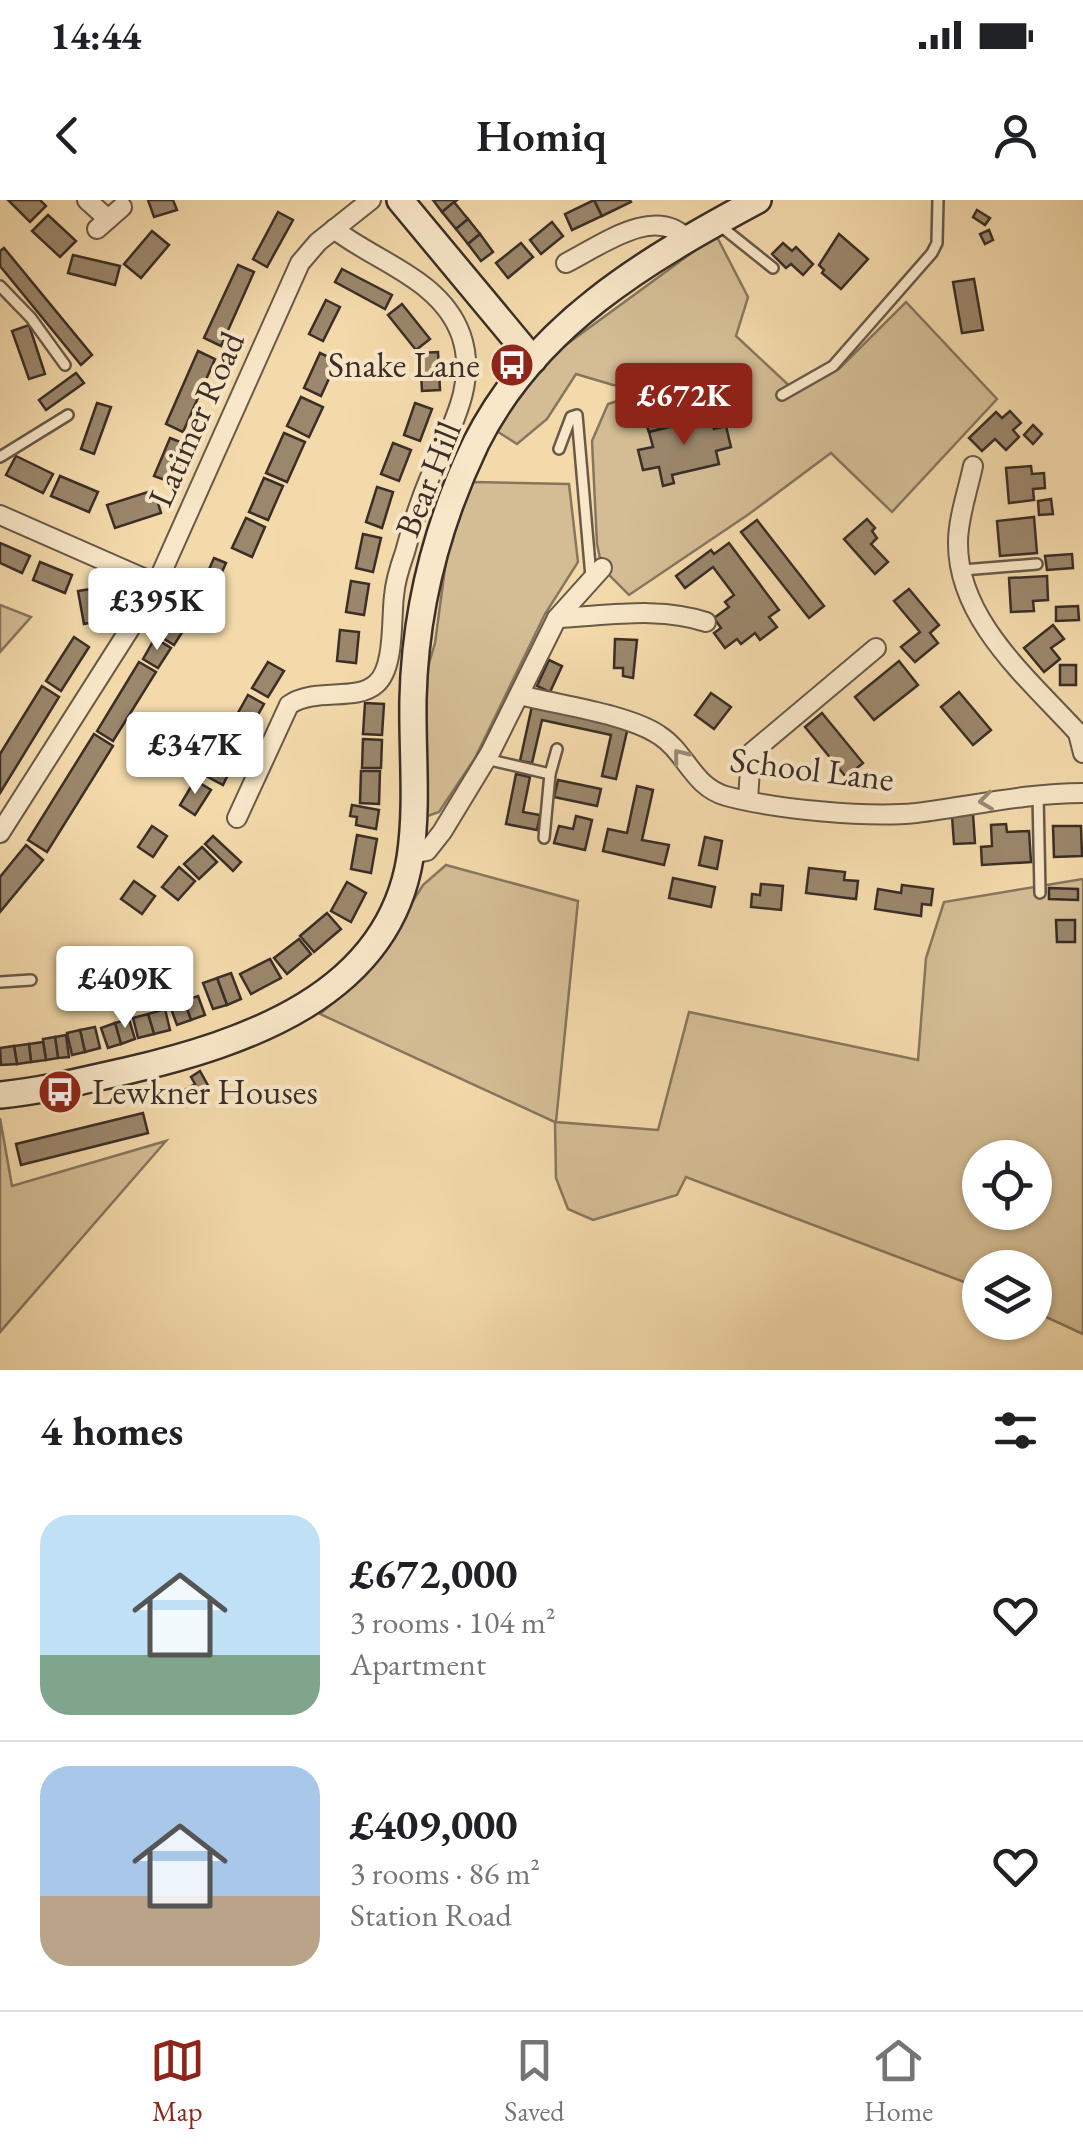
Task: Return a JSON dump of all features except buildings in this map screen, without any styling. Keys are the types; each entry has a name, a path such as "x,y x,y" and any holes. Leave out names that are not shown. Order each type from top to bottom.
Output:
{"street":[{"path":"87,200 109,218"},
{"name":"Latimer Road","path":"0,832 157,584 300,263 334,228 371,200"},
{"path":"400,200 532,360"},
{"name":"Bear Hill","path":"0,1095 38,1090 216,1048 270,1026 330,988 374,944 391,918 411,854 414,694 407,620 462,476 490,420 532,360 603,292 687,238 758,200"},
{"path":"566,262 646,224 670,226 687,238"},
{"path":"238,818 289,705 310,695 359,692 373,687 382,676 407,620 394,591 411,528 463,398 464,346 449,312 428,291 334,228"},
{"path":"973,466 958,542 970,600 980,618 1078,733 1083,753"},
{"path":"0,515 157,584"},
{"path":"411,854 421,854 432,847 486,759 557,618 597,574"},
{"path":"557,618 654,613 706,622"},
{"path":"748,800 751,753 876,648"},
{"name":"School Lane","path":"520,695 650,729 672,745 708,789 748,800 893,814 1083,793"}],"lane":[{"path":"782,395 833,366 932,253 937,243 938,200"},
{"path":"716,222 773,268"},
{"path":"0,286 32,318 65,365"},
{"path":"0,457 68,415"},
{"path":"559,449 571,418 577,415 597,574"},
{"path":"963,570 1036,564"},
{"path":"544,838 550,774 557,749"},
{"path":"486,759 550,774"},
{"path":"1038,795 1040,893"},
{"path":"0,982 32,980"}],"shaded area":[{"path":"716,235 748,297 736,336 795,391 839,369 906,302 997,399 892,512 831,453 629,595 602,568 597,544 592,441 608,404 659,387 613,385 576,374 547,419 517,444 495,430 552,355"},
{"path":"473,482 569,484 578,562 545,614 475,758 439,812 425,817 427,670 435,643 448,546"},
{"path":"0,605 31,617 0,652"},
{"path":"446,865 578,901 556,1122 658,1130 689,1012 918,1060 926,958 944,902 1083,879 1083,1334 1052,1320 1052,1250 962,1250 962,1281 686,1177 677,1195 593,1220 568,1209 556,1178 555,1122 320,1014 369,971 423,885"},
{"path":"0,1118 12,1186 166,1141 0,1332"}],"place":[{"name":"Snake Lane","path":"512,365"},
{"name":"Lewkner Houses","path":"60,1092"}]}
